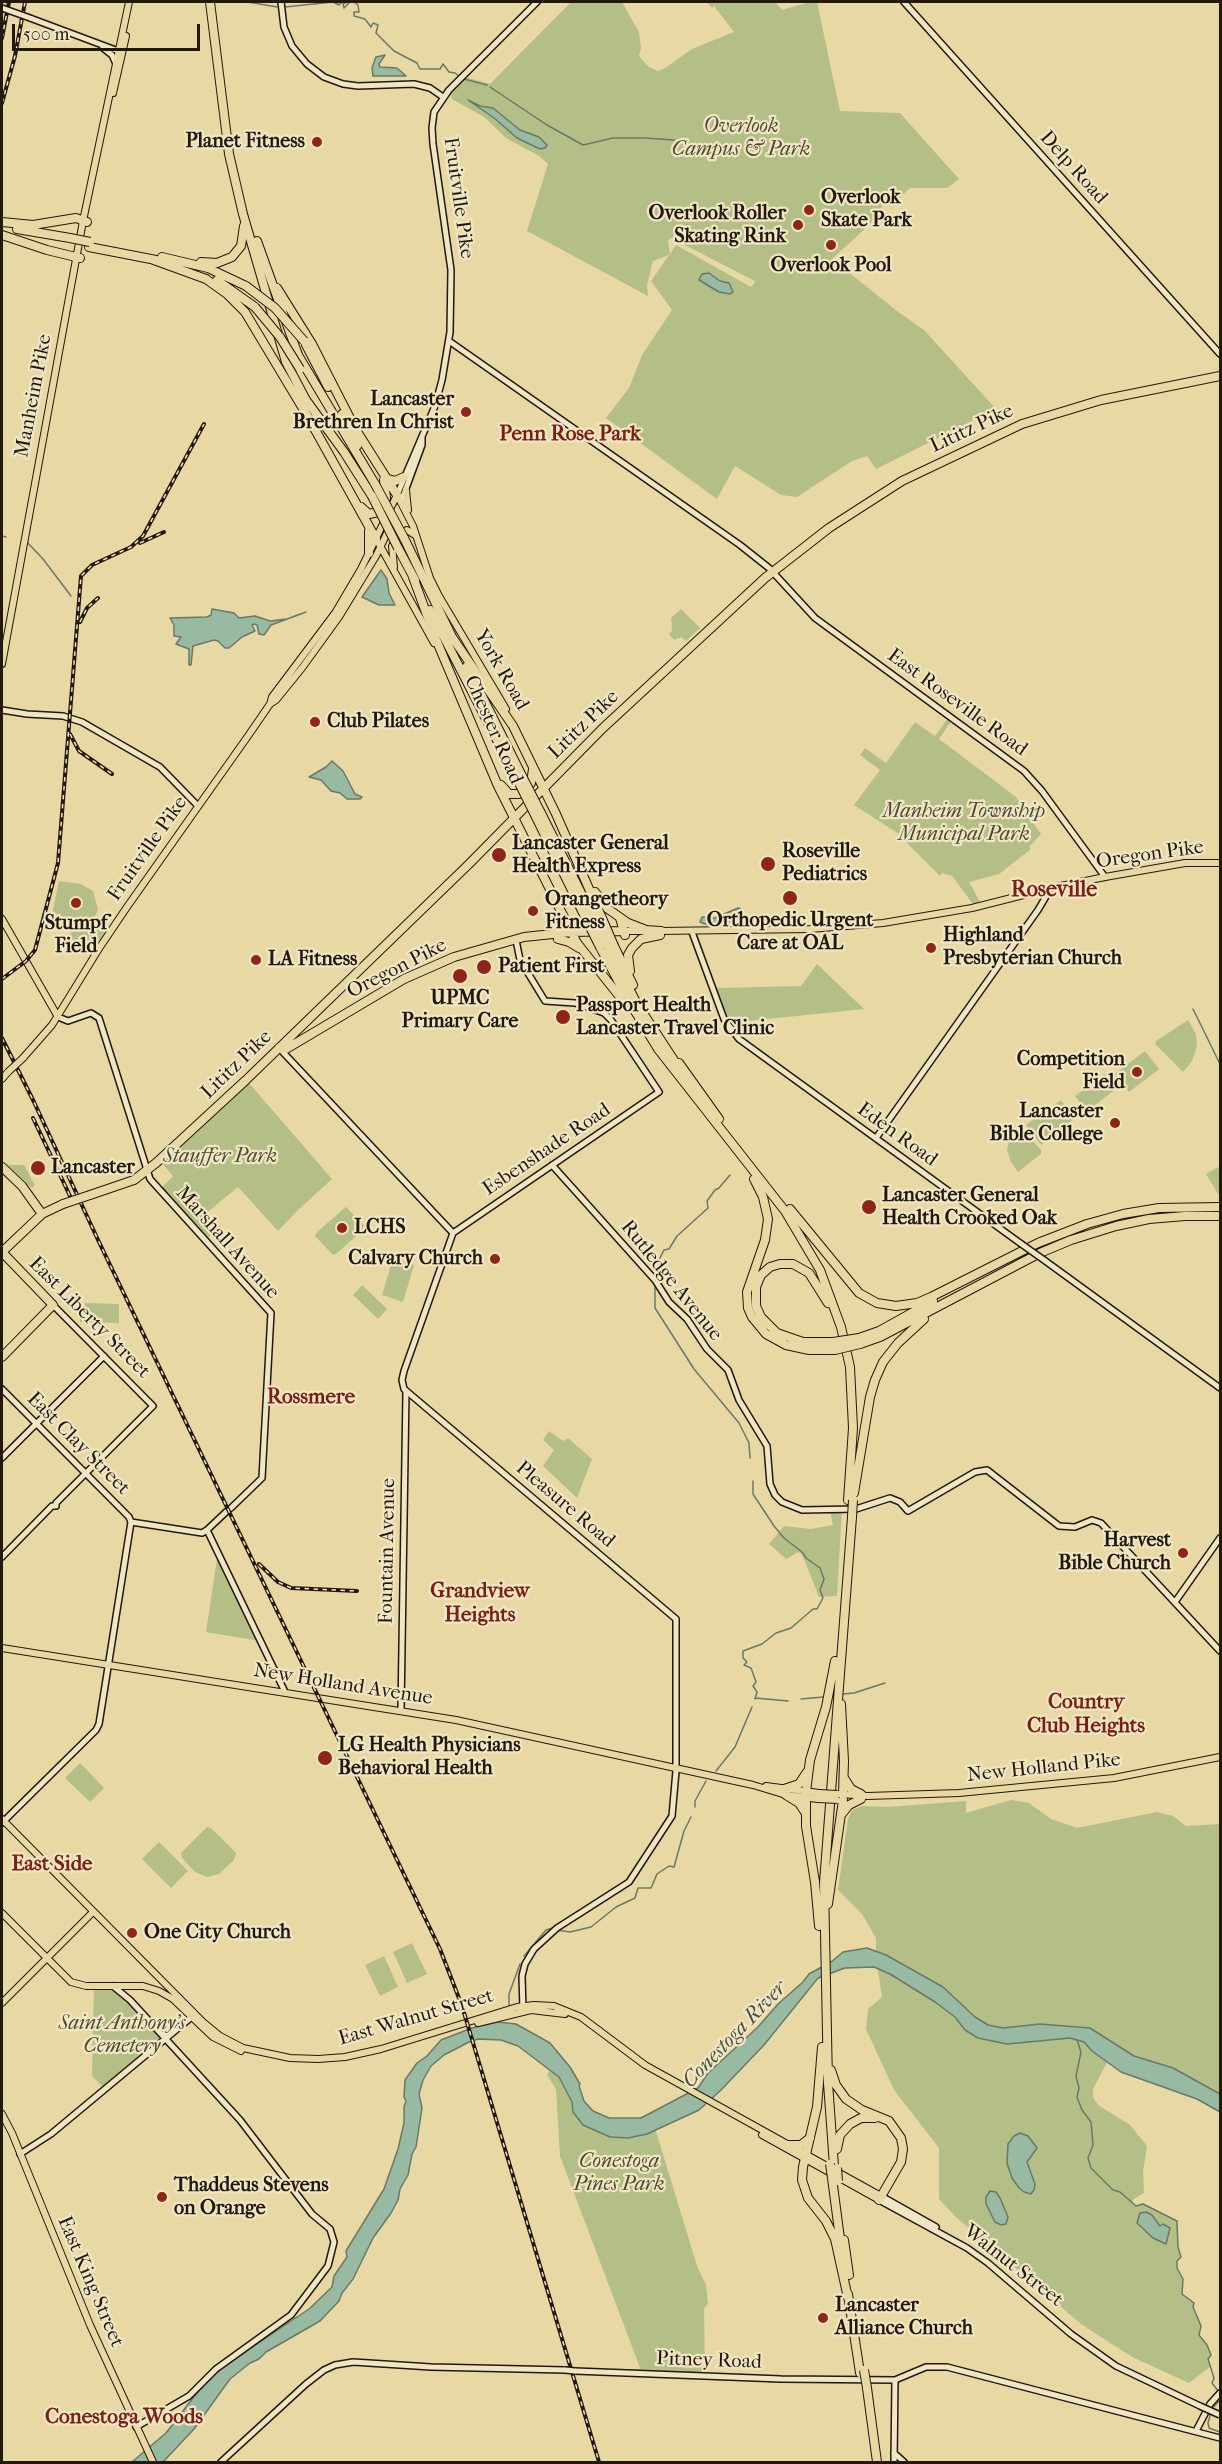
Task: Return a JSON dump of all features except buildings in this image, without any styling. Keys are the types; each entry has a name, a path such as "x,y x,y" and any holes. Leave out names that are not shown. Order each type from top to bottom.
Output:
{"highway":[{"path":"210,2 225,131 243,214 286,362 302,394 372,495"},
{"path":"215,2 231,136 245,201 258,243 298,355 375,484"},
{"path":"153,257 211,264 227,260 236,254 243,242 243,214"},
{"path":"2,226 33,225 76,218 85,221"},
{"path":"2,226 208,268 246,286 275,308 304,341 404,538 520,780"},
{"path":"2,235 47,250 78,257"},
{"path":"258,243 283,299 312,344 348,415 399,499"},
{"path":"153,257 198,270 224,284 255,307 280,337 353,458 413,577 597,925 630,1003 658,1049"},
{"path":"153,257 206,279 237,303 255,326 378,543"},
{"path":"278,335 282,359 298,400"},
{"name":"Lititz Pike","path":"2,1252 42,1214 63,1204 119,1187 147,1171 279,1048 512,821 562,769 772,573 829,528 885,490 1008,429 1077,406 1221,376"},
{"path":"383,475 395,481 404,477"},
{"path":"350,492 365,512 375,515 383,506 386,498 383,475"},
{"path":"366,522 370,536 369,553"},
{"path":"413,577 453,680"},
{"path":"452,637 513,726"},
{"name":"Chester Road","path":"453,680 507,804 512,821"},
{"name":"York Road","path":"513,726 577,861"},
{"path":"531,762 545,774 554,774 562,769"},
{"path":"492,773 507,792 517,795 531,783 533,772 531,762"},
{"path":"556,814 552,789 562,769"},
{"path":"512,821 584,953 617,992 707,1113 784,1210 814,1259 841,1327 848,1358 853,1442 851,1500"},
{"path":"577,861 597,925"},
{"path":"577,861 599,898 620,918 646,930 661,933"},
{"path":"560,908 564,927 556,937 569,942 584,953"},
{"path":"620,918 625,934"},
{"path":"641,1002 630,972 630,951 641,939 661,933"},
{"name":"Oregon Pike","path":"279,1048 286,1049 422,970 464,954 524,937 625,934"},
{"path":"607,947 666,1044 746,1155"},
{"path":"607,947 658,1037 770,1186 854,1288 868,1299 892,1306 905,1306 957,1286"},
{"path":"298,1029 296,1037 301,1040"},
{"path":"707,1113 752,1176 765,1202 768,1219 765,1240 747,1292 748,1308 752,1317 766,1334 786,1346 809,1350 880,1337 1053,1247 1116,1226 1169,1217 1221,1216"},
{"path":"2,1167 22,1186 42,1214"},
{"path":"770,1186 798,1225 816,1256 831,1287 844,1327 856,1395 851,1500"},
{"path":"860,1341 1038,1243 1087,1224 1149,1210 1190,1206 1221,1207"},
{"name":"East Liberty Street","path":"2,1252 53,1305"},
{"path":"834,1346 798,1341 777,1333 768,1326 761,1317 755,1299 760,1275 772,1266 787,1263 798,1265 809,1273 831,1311 845,1354 851,1388"},
{"path":"848,2298 830,2116 824,2016 824,1947 825,1854 836,1657 851,1500 870,1398 878,1374 887,1357 908,1332 929,1316 1002,1274"},
{"path":"2,1357 53,1305"},
{"path":"824,1947 844,1777 835,1695 844,1615 849,1516"},
{"path":"806,1815 799,1803 785,1792 801,1782 808,1769 835,1695"},
{"path":"808,1769 806,1815 824,1947"},
{"path":"844,1777 850,1789 864,1796"},
{"path":"841,1816 849,1805 864,1796"},
{"path":"825,2034 818,2097 802,2175 805,2191 835,2239 862,2372"},
{"path":"825,2034 831,2072 839,2090 860,2109 890,2122 902,2140 901,2162 879,2197"},
{"path":"834,2166 837,2142 846,2127 863,2118 875,2118 885,2122 898,2137 901,2152 897,2165 879,2197"},
{"path":"789,2145 801,2145 810,2138"},
{"path":"835,2180 864,2388 877,2463"},
{"path":"864,2388 871,2414 877,2463"}],"main road":[{"name":"Manheim Pike","path":"2,664 78,257 130,2"},
{"name":"Manheim Pike","path":"85,221 130,2"},
{"path":"406,490 408,514"},
{"name":"York Road","path":"399,499 408,514 439,596 513,726"},
{"name":"Fruitville Pike","path":"270,704 276,700 318,648 369,568 399,499"},
{"path":"400,582 392,557 393,543 403,530 410,530 417,538"},
{"name":"Fruitville Pike","path":"2,1078 48,1031 99,947 270,704 272,697 335,613 369,553 378,543"},
{"name":"Chester Road","path":"378,543 453,680"},
{"path":"369,568 382,561 391,566"},
{"name":"Oregon Pike","path":"625,934 824,928 884,923 972,908 1105,877 1185,863 1221,863"},
{"path":"2,919 57,1017"},
{"name":"New Holland Avenue","path":"2,1648 470,1722 676,1768"},
{"name":"New Holland Pike","path":"676,1768 785,1792 840,1797 950,1794 1102,1779 1221,1757"},
{"name":"East Walnut Street","path":"2,1821 217,2040 240,2051 280,2061 318,2063 373,2055 522,2008 542,2009 572,2017 631,2061 879,2197"},
{"path":"2,2003 93,1912"},
{"path":"2,1913 68,1980 77,1984 113,1986"},
{"name":"East Walnut Street","path":"113,1986 142,1986 165,1993 193,2016"},
{"name":"East King Street","path":"2,2114 77,2295 153,2463"},
{"name":"East Walnut Street","path":"745,2123 789,2145 805,2156"}],"street":[{"path":"281,2 284,27 292,46 307,64 324,77 343,84 358,86 420,85 443,97"},
{"name":"Fruitville Pike","path":"399,499 404,477 438,393 448,341 451,270 432,128 434,112 443,97 537,2"},
{"name":"Delp Road","path":"904,2 1221,354"},
{"path":"2,9 120,52"},
{"path":"106,47 115,46 121,41"},
{"path":"106,47 116,64"},
{"name":"East Roseville Road","path":"448,341 740,545 772,573 812,615 1030,777 1105,877"},
{"name":"Fruitville Pike","path":"399,499 406,490 422,445 422,436"},
{"path":"2,710 63,716 82,722 160,767 198,806"},
{"path":"876,1138 1038,910 1051,888"},
{"name":"Eden Road","path":"692,932 724,1019 737,1037 1221,1388"},
{"name":"Esbenshade Road","path":"453,1233 659,1092 611,1020 604,1014 575,1003 545,1001 522,965 516,940"},
{"name":"Marshall Avenue","path":"57,1017 68,1021 91,1013 99,1018 147,1171 156,1187 271,1313 263,1473 259,1482 231,1508"},
{"path":"279,1048 453,1233 404,1371 402,1382 406,1392"},
{"name":"Rutledge Avenue","path":"552,1165 655,1280 669,1302 687,1319 707,1348 728,1370 739,1400 768,1450 771,1488 787,1505 802,1510 856,1509 890,1498 900,1502 908,1511 975,1472 986,1470 993,1473 1059,1526 1070,1528 1092,1520 1100,1522 1175,1602"},
{"name":"East Liberty Street","path":"53,1305 153,1406 85,1473"},
{"path":"2,1458 104,1356"},
{"name":"East Clay Street","path":"2,1389 127,1515 131,1522"},
{"name":"Fountain Avenue","path":"401,1710 406,1392"},
{"name":"Pleasure Road","path":"406,1392 676,1617 676,1768 672,1816 627,1884 560,1926 537,1946 527,1960 523,1972 522,2008"},
{"path":"2,1557 85,1473"},
{"path":"2,1821 96,1730 101,1713 131,1522 202,1533 226,1512"},
{"path":"207,1530 285,1692"},
{"path":"1221,1538 1175,1602 1221,1651"},
{"path":"113,1986 130,2000 240,2120 312,2214 330,2229 334,2244 328,2266 291,2315 216,2369 189,2396 136,2427"},
{"path":"20,2154 43,2140 193,2016"},
{"name":"Walnut Street","path":"879,2197 967,2248 1012,2282 1071,2334 1121,2367 1221,2415"},
{"name":"Pitney Road","path":"221,2463 320,2373 335,2365 353,2362 482,2369 781,2379 895,2380 926,2367 952,2367 1221,2438"},
{"path":"894,2463 895,2380"},
{"path":"1196,2431 1210,2404 1220,2394"},
{"path":"894,2453 904,2462"}],"green space":[{"name":"Overlook Campus & Park","path":"571,2 622,2 639,32 641,48 639,56 649,67 658,71 692,49 734,32 714,6 712,8 707,2 775,2 782,10 817,2 840,111 900,113 959,179 947,188 910,188 898,199 882,206 869,225 832,259 924,330 996,409 876,469 867,456 852,461 797,497 781,495 735,466 717,499 606,418 629,388 642,355 672,310 651,281 669,255 653,261 647,285 648,296 527,231 548,164 539,156 506,138 484,117 452,99 450,94 465,77 490,84","holes":["671,238 755,281 751,287 676,245 670,254 668,240"]},
{"path":"681,609 700,628 686,641 681,637 674,640 669,634 672,631 671,618"},
{"name":"Manheim Township Municipal Park","path":"948,718 952,720 939,739 1016,797 1041,834 1029,847 1031,849 999,874 969,882 980,902 973,904 952,876 942,873 940,876 896,832 854,805 880,770 860,755 865,748 886,763 915,722 935,736"},
{"name":"Stumpf Field","path":"59,881 81,884 93,891 98,910 91,925 105,932 93,950 88,952 68,937 75,928 83,925 54,918 52,915"},
{"path":"817,964 864,1009 729,1023 716,988 801,986"},
{"path":"1188,1020 1196,1034 1197,1046 1192,1061 1183,1072 1155,1044 1156,1041"},
{"name":"Competition Field","path":"1145,1051 1159,1069 1129,1092 1115,1074"},
{"path":"1105,1074 1116,1089 1086,1112 1075,1096"},
{"name":"Stauffer Park","path":"248,1082 332,1179 278,1231 238,1187 204,1215 216,1230 208,1238 161,1188 173,1176 162,1163"},
{"path":"1061,1100 1075,1118 1041,1145 1026,1125"},
{"path":"1021,1128 1041,1150 1041,1154 1018,1172 1007,1150 1009,1139"},
{"path":"5,1162 9,1165 24,1165 35,1185 32,1188 20,1179"},
{"path":"1218,1167 1220,1192 1218,1194 1206,1174"},
{"name":"LCHS","path":"346,1207 364,1225 362,1231 333,1255 315,1236"},
{"path":"393,1258 414,1265 403,1302 382,1295"},
{"path":"362,1285 387,1309 378,1319 353,1295"},
{"path":"85,1303 119,1304 119,1323 80,1322 80,1317 85,1311"},
{"path":"549,1431 563,1441 568,1438 592,1459 577,1498 543,1466 554,1450 543,1440"},
{"path":"842,1509 837,1596 819,1597 802,1554 798,1552 786,1559 769,1544 784,1526 811,1529 833,1525 830,1510"},
{"path":"218,1552 260,1641 206,1632"},
{"path":"80,1763 104,1788 90,1802 65,1778"},
{"path":"1011,1800 1029,1803 1051,1819 1077,1828 1157,1812 1173,1816 1186,1826 1220,1824 1220,2102 1113,2051 1093,2089 1093,2097 1098,2105 1130,2125 1147,2146 1143,2172 1144,2193 1132,2202 1136,2206 1143,2204 1151,2207 1177,2221 1178,2247 1181,2257 1177,2261 1177,2268 1183,2279 1182,2293 1194,2303 1193,2307 1201,2326 1199,2335 1211,2355 1208,2359 1211,2366 1189,2383 1132,2357 1081,2324 956,2217 939,2199 939,2148 894,2090 866,2029 868,2009 882,1997 876,1958 876,1938 862,1914 838,1890 848,1819 852,1810 862,1806 888,1807 966,1801 966,1813"},
{"path":"207,1827 211,1828 236,1853 234,1860 219,1874 207,1877 195,1872 182,1858 181,1853"},
{"path":"159,1842 188,1871 171,1888 142,1859"},
{"path":"412,1943 427,1974 407,1983 393,1952"},
{"path":"384,1956 398,1987 380,1996 365,1965"},
{"name":"Saint Anthony's Cemetery","path":"94,1988 114,1988 121,1993 163,2039 104,2088 92,2076"},
{"name":"Conestoga Pines Park","path":"554,2061 598,2122 655,2128 697,2266 706,2285 708,2303 704,2309 705,2373 642,2373 560,2156 556,2089 547,2075"}],"shaded area":[{"path":"385,55 379,64 380,67 397,68 406,76 373,76 372,68 376,57"},
{"path":"468,100 480,106 493,108 520,130 539,137 547,145 540,149 517,138"},
{"path":"709,273 720,281 729,283 733,292 730,294 719,292 699,280 702,274"},
{"path":"381,570 387,579 389,593 395,605 379,605 362,597"},
{"path":"212,609 234,613 239,618 255,616 270,621 287,619 306,612 271,625 264,635 259,634 257,625 254,624 252,625 255,631 242,637 229,648 225,648 214,640 193,646 191,665 189,665 189,649 176,644 181,637 174,636 174,625 170,618 207,617 211,615"},
{"path":"332,761 343,771 355,794 362,797 360,799 347,799 340,793 331,791 321,780 309,777"},
{"path":"738,908 741,909 741,914 735,921 705,924 700,922 702,917 715,918"},
{"path":"867,1948 886,1955 943,1987 975,2017 988,2025 1003,2028 1040,2024 1090,2028 1134,2056 1173,2068 1220,2094 1220,2112 1197,2099 1121,2072 1092,2051 1084,2042 1070,2038 1007,2044 978,2038 965,2030 955,2017 935,2002 890,1974 874,1967 845,1968 818,1978 764,2045 699,2110 647,2134 628,2138 610,2137 583,2125 573,2112 572,2102 559,2077 518,2046 501,2040 478,2039 444,2055 431,2066 423,2080 419,2094 422,2108 416,2147 412,2154 408,2175 391,2213 373,2238 353,2279 339,2301 320,2321 266,2352 230,2379 194,2429 163,2462 132,2462 166,2433 196,2394 221,2368 309,2309 332,2287 334,2276 347,2257 346,2251 384,2189 404,2123 405,2080 417,2063 427,2056 441,2040 472,2028 498,2022 516,2024 550,2043 570,2067 580,2084 584,2101 593,2111 609,2118 641,2118 698,2088 708,2073 758,2027 809,1974 831,1962 843,1952"},
{"path":"1020,2133 1028,2136 1037,2148 1027,2162 1035,2184 1031,2194 1019,2188 1012,2178 1007,2163 1008,2144 1014,2136"},
{"path":"990,2191 996,2192 1000,2198 1008,2217 1006,2224 1001,2225 995,2222 986,2204 986,2197"},
{"path":"1146,2212 1152,2215 1160,2226 1163,2224 1170,2228 1166,2244 1153,2238 1137,2223 1140,2213"}],"waterway":[{"path":"248,2 277,7"},
{"path":"285,7 333,2 339,5 342,2"},
{"path":"347,2 343,4 344,8 350,2"},
{"path":"354,2 358,5 359,12 354,12 354,16 365,19 371,27 373,23 378,25 376,33 394,51 417,63 420,69 440,69 443,64 449,72 459,76"},
{"path":"464,79 487,85"},
{"path":"490,87 547,125 583,145 613,138 674,140"},
{"path":"2,536 6,537"},
{"path":"27,542 71,596"},
{"path":"1193,1009 1220,1064"},
{"path":"657,1277 659,1260 664,1250 669,1249 677,1236 708,1208 707,1201 730,1175"},
{"path":"655,1285 655,1308 694,1369 739,1423 749,1443 750,1458"},
{"path":"753,1481 753,1494 774,1526 784,1538 820,1568 824,1579 820,1590 823,1598 817,1609 813,1609 791,1628 776,1633 762,1644 743,1651 743,1658 747,1662 744,1665 751,1668 756,1682 753,1686 757,1692 755,1699"},
{"path":"843,1694 854,1693 885,1683"},
{"path":"801,1699 823,1697"},
{"path":"755,1698 788,1701"},
{"path":"716,1771 735,1747 752,1707"},
{"path":"695,1807 695,1801 706,1781"},
{"path":"557,1930 570,1932 591,1927 616,1907 635,1898 638,1888 651,1888 657,1874 669,1866 674,1867 684,1831 691,1817"},
{"path":"524,1956 546,1930 553,1928"},
{"path":"509,2005 509,1994 520,1964"},
{"path":"1077,2040 1081,2052 1076,2076 1079,2088 1077,2097 1082,2110 1091,2122 1093,2145 1088,2158 1091,2168 1113,2190 1120,2192 1136,2206 1143,2204 1177,2221 1178,2247 1181,2257 1177,2261 1177,2268 1183,2279 1182,2294 1194,2303 1193,2307 1201,2326 1199,2335 1211,2355 1208,2359 1214,2378 1212,2383 1218,2391"},
{"path":"1220,2400 1212,2409 1208,2423 1209,2428 1220,2432"}],"railway":[{"path":"2,38 9,2"},
{"path":"2,103 15,56 25,2"},
{"path":"2,979 26,961 35,950 58,863 81,576 92,565 131,547 143,536 204,424"},
{"path":"140,543 164,532"},
{"path":"80,622 87,608 98,598"},
{"path":"70,734 79,751 112,774"},
{"path":"2,1038 440,1949 462,2006 599,2462"},
{"path":"33,1118 70,1196"},
{"path":"259,1564 278,1582 291,1588 357,1591"}],"place":[{"name":"Planet Fitness","path":"317,142"},
{"name":"Overlook Skate Park","path":"809,210"},
{"name":"Overlook Roller Skating Rink","path":"798,225"},
{"name":"Overlook Pool","path":"831,245"},
{"name":"Lancaster Brethren In Christ","path":"466,412"},
{"name":"Club Pilates","path":"315,722"},
{"name":"Lancaster General Health Express","path":"499,855"},
{"name":"Roseville Pediatrics","path":"768,864"},
{"name":"Orthopedic Urgent Care at OAL","path":"790,898"},
{"name":"Stumpf Field","path":"76,903"},
{"name":"Orangetheory Fitness","path":"533,911"},
{"name":"Highland Presbyterian Church","path":"931,948"},
{"name":"LA Fitness","path":"256,960"},
{"name":"Patient First","path":"484,967"},
{"name":"UPMC Primary Care","path":"460,976"},
{"name":"Passport Health Lancaster Travel Clinic","path":"563,1017"},
{"name":"Competition Field","path":"1137,1072"},
{"name":"Lancaster Bible College","path":"1115,1123"},
{"name":"Lancaster","path":"38,1168"},
{"name":"Lancaster General Health Crooked Oak","path":"869,1207"},
{"name":"LCHS","path":"342,1228"},
{"name":"Calvary Church","path":"495,1259"},
{"name":"Harvest Bible Church","path":"1183,1553"},
{"name":"LG Health Physicians Behavioral Health","path":"325,1758"},
{"name":"One City Church","path":"132,1933"},
{"name":"Thaddeus Stevens on Orange","path":"162,2197"},
{"name":"Lancaster Alliance Church","path":"823,2318"}],"district":[{"name":"Penn Rose Park","path":"570,435"},
{"name":"Roseville","path":"1054,891"},
{"name":"Rossmere","path":"311,1398"},
{"name":"Grandview Heights","path":"480,1604"},
{"name":"Country Club Heights","path":"1086,1715"},
{"name":"East Side","path":"52,1865"},
{"name":"Conestoga Woods","path":"124,2418"}],"water label":[{"name":"Conestoga River","path":"735,2035"}]}
